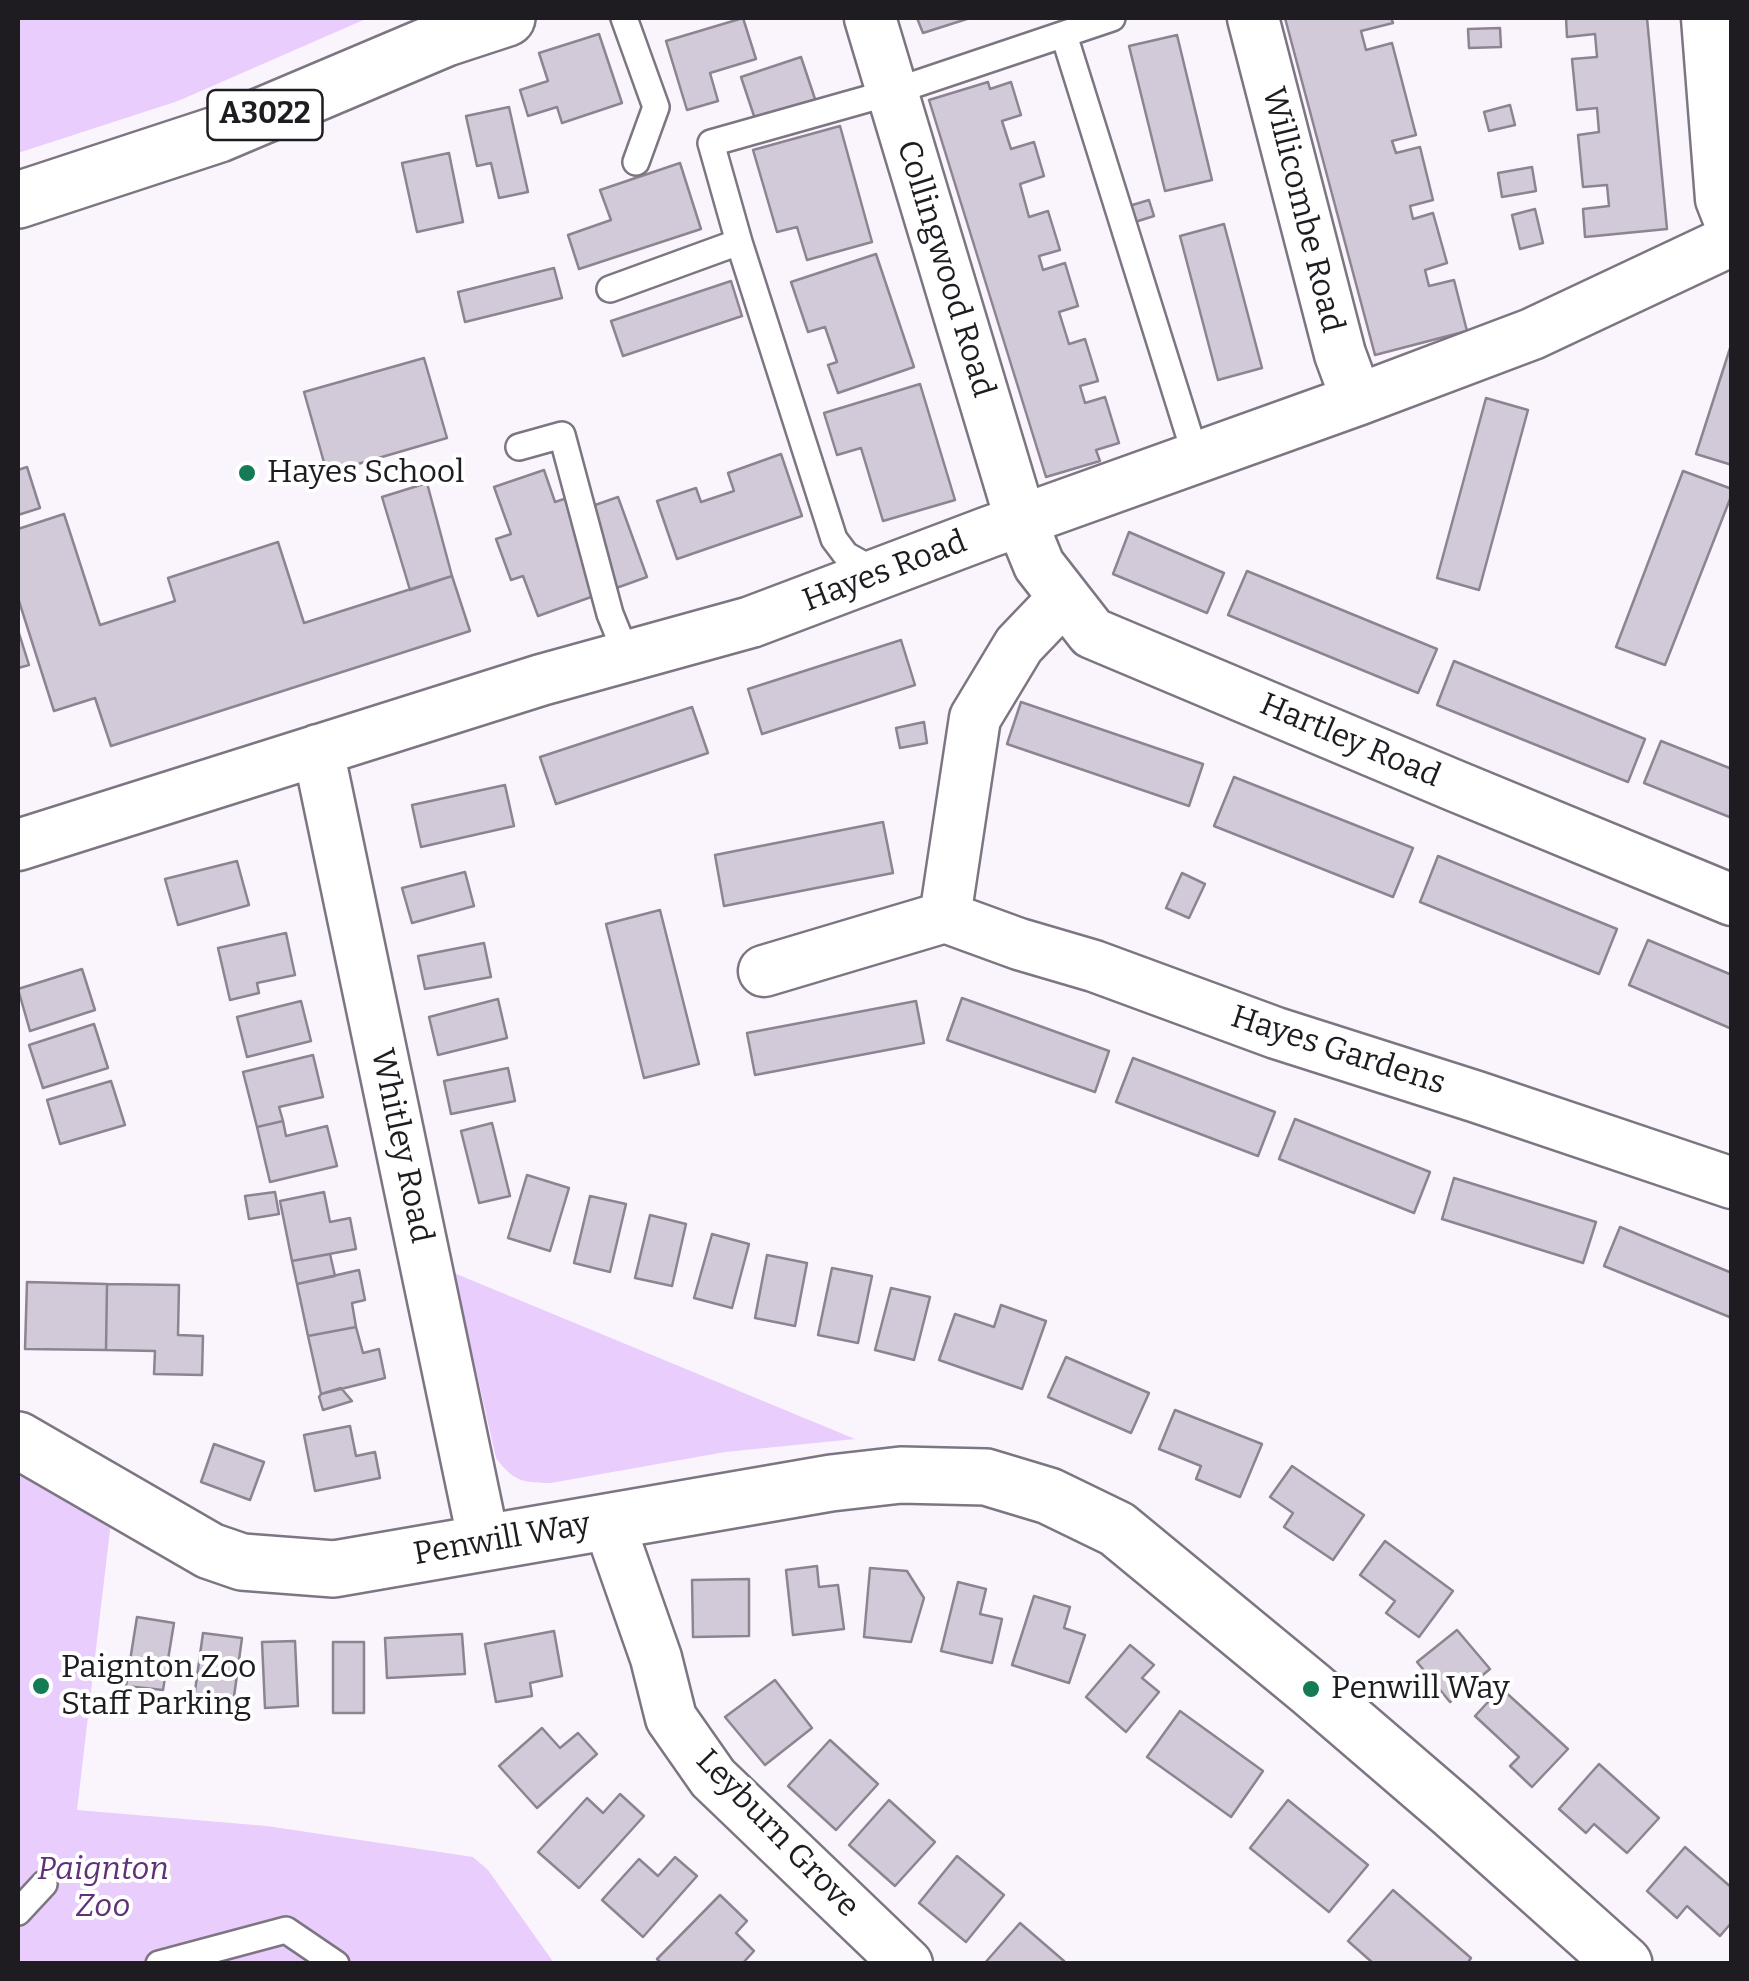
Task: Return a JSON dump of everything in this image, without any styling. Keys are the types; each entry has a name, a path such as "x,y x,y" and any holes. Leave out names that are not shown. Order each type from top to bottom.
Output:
{"street":[{"name":"A3022","path":"18,200 219,134 446,38 508,18"},
{"name":"Collingwood Road","path":"870,18 1021,521"},
{"name":"Willicombe Road","path":"1253,18 1340,354 1357,400"},
{"path":"1708,18 1720,199 1732,228"},
{"name":"Hayes Road","path":"18,846 541,680 751,622 1532,334 1732,240"},
{"name":"Hartley Road","path":"1021,521 1039,565 1092,633 1732,900"},
{"path":"764,971 945,917 975,718 1019,644 1064,598"},
{"name":"Whitley Road","path":"318,750 484,1543"},
{"name":"Hayes Gardens","path":"945,917 1094,966 1276,1033 1732,1183"},
{"name":"Penwill Way","path":"18,1440 210,1551 242,1562 334,1569 831,1483 901,1475 986,1477 1050,1496 1116,1529 1368,1738 1624,1964"},
{"name":"Leyburn Grove","path":"608,1521 656,1658 671,1718 713,1778 907,1964"}],"lane":[{"path":"624,18 656,108 636,162"},
{"path":"880,574 846,555 834,539 711,143 892,92 1112,18"},
{"path":"1064,35 1196,457"},
{"path":"610,289 739,242"},
{"path":"519,448 562,435 610,614 627,656"},
{"path":"18,1912 44,1884"},
{"path":"159,1964 286,1930 336,1964"}],"green space":[{"path":"18,18 368,18 178,101 18,153"},
{"path":"454,1273 855,1439 725,1452 551,1483 519,1479 496,1458"},
{"name":"Paignton Zoo","path":"18,1440 114,1496 77,1810 267,1826 473,1857 488,1870 554,1963 18,1963"}],"building":[{"path":"743,18 756,59 710,73 718,101 687,110 666,41"},
{"path":"917,18 970,18 923,33"},
{"path":"1285,18 1391,18 1393,23 1361,31 1366,50 1392,43 1416,135 1392,141 1396,153 1420,147 1433,200 1410,206 1413,219 1433,213 1447,263 1425,270 1429,286 1454,280 1467,331 1375,355"},
{"path":"1566,18 1647,18 1667,229 1585,237 1583,209 1609,206 1607,185 1583,187 1578,135 1599,132 1597,108 1577,110 1572,59 1597,57 1595,34 1567,37"},
{"path":"1500,28 1501,47 1469,48 1468,29"},
{"path":"599,34 622,103 562,123 557,107 528,116 520,90 548,81 539,53"},
{"path":"1177,35 1212,180 1165,191 1129,46"},
{"path":"801,57 816,102 756,122 741,77"},
{"path":"988,82 990,89 1011,82 1021,115 1002,121 1011,149 1034,142 1044,176 1020,184 1029,217 1048,211 1060,250 1039,256 1043,270 1065,263 1078,306 1059,312 1069,344 1085,339 1098,381 1080,386 1085,403 1105,397 1119,443 1096,450 1100,461 1046,477 929,100"},
{"path":"1510,105 1515,125 1489,131 1484,112"},
{"path":"509,107 528,192 499,198 491,163 477,166 466,116"},
{"path":"840,126 872,242 807,260 797,227 777,232 753,150"},
{"path":"449,153 463,222 417,232 402,163"},
{"path":"680,163 701,229 579,269 568,235 611,220 600,190"},
{"path":"1532,167 1536,191 1502,197 1498,173"},
{"path":"1149,200 1154,216 1135,222 1129,206"},
{"path":"1535,209 1543,243 1520,249 1512,215"},
{"path":"1224,224 1262,368 1218,380 1180,236"},
{"path":"876,254 914,367 838,393 828,365 837,362 825,327 808,332 791,282"},
{"path":"554,268 562,298 465,322 458,292"},
{"path":"731,281 742,316 623,356 611,321"},
{"path":"1732,342 1732,465 1696,454"},
{"path":"424,358 447,438 327,473 304,392"},
{"path":"920,384 955,500 883,521 861,448 837,455 824,413"},
{"path":"1486,398 1528,410 1479,590 1437,578"},
{"path":"781,454 802,516 677,559 657,501 696,488 701,502 734,491 728,473"},
{"path":"27,467 40,508 18,515 18,470"},
{"path":"544,470 555,502 570,497 575,512 618,497 647,577 538,616 523,576 511,580 496,539 511,534 494,487"},
{"path":"1683,471 1732,489 1732,494 1665,665 1616,647"},
{"path":"427,483 452,576 410,590 382,497"},
{"path":"64,514 100,625 175,601 168,578 278,542 304,623 452,576 470,631 111,746 95,698 54,711 18,598 18,529"},
{"path":"1129,532 1224,573 1207,613 1113,574"},
{"path":"1247,571 1437,649 1418,693 1228,615"},
{"path":"18,630 29,665 18,668"},
{"path":"901,640 915,685 762,734 748,689"},
{"path":"1454,661 1645,739 1628,782 1437,705"},
{"path":"1021,702 1203,764 1189,806 1007,744"},
{"path":"692,707 708,753 556,804 540,757"},
{"path":"924,722 927,743 900,748 896,728"},
{"path":"1661,741 1732,769 1732,818 1644,783"},
{"path":"1234,777 1413,848 1393,897 1214,826"},
{"path":"505,785 514,826 421,847 412,805"},
{"path":"883,822 893,873 724,906 715,855"},
{"path":"1438,856 1617,929 1599,974 1420,902"},
{"path":"237,861 249,905 178,925 165,879"},
{"path":"465,872 474,906 412,923 402,888"},
{"path":"1182,873 1205,884 1189,918 1166,908"},
{"path":"660,910 699,1064 644,1078 606,924"},
{"path":"286,933 295,975 257,983 259,993 230,1000 218,948"},
{"path":"1648,940 1732,975 1732,1029 1629,985"},
{"path":"484,943 491,977 425,989 418,956"},
{"path":"82,969 95,1010 30,1031 18,989"},
{"path":"962,998 1109,1051 1095,1092 947,1040"},
{"path":"498,999 507,1038 438,1055 429,1017"},
{"path":"301,1001 311,1041 247,1057 237,1017"},
{"path":"916,1001 924,1043 755,1075 747,1033"},
{"path":"94,1024 108,1068 43,1088 29,1045"},
{"path":"313,1055 323,1097 279,1107 283,1121 257,1127 243,1072"},
{"path":"1133,1058 1275,1112 1258,1156 1116,1102"},
{"path":"508,1068 515,1101 451,1114 444,1081"},
{"path":"111,1081 125,1125 60,1144 47,1100"},
{"path":"1295,1119 1430,1172 1414,1213 1279,1159"},
{"path":"283,1121 286,1136 327,1126 337,1166 270,1182 257,1127"},
{"path":"492,1123 510,1196 479,1203 461,1131"},
{"path":"527,1175 569,1188 550,1251 508,1238"},
{"path":"1454,1178 1596,1222 1583,1263 1442,1219"},
{"path":"275,1192 279,1214 249,1219 245,1196"},
{"path":"324,1192 330,1222 350,1218 356,1249 292,1261 280,1201"},
{"path":"590,1196 626,1204 610,1272 574,1263"},
{"path":"650,1215 686,1224 672,1286 635,1278"},
{"path":"1620,1227 1732,1273 1732,1318 1604,1266"},
{"path":"712,1234 749,1244 732,1308 694,1298"},
{"path":"330,1254 335,1276 297,1284 292,1261"},
{"path":"767,1255 807,1263 795,1326 755,1318"},
{"path":"832,1268 872,1276 858,1343 818,1335"},
{"path":"359,1270 365,1300 352,1303 356,1327 308,1336 297,1284"},
{"path":"27,1282 107,1284 106,1350 25,1349"},
{"path":"107,1284 179,1285 178,1335 203,1336 202,1375 154,1374 155,1351 106,1350"},
{"path":"891,1288 930,1297 914,1360 875,1350"},
{"path":"1001,1305 1046,1321 1022,1389 939,1360 955,1314 994,1327"},
{"path":"356,1327 363,1353 379,1349 385,1378 321,1394 308,1336"},
{"path":"1066,1357 1149,1393 1131,1433 1048,1397"},
{"path":"341,1388 352,1401 323,1410 321,1394"},
{"path":"1175,1410 1262,1444 1240,1497 1196,1479 1201,1466 1159,1449"},
{"path":"350,1426 356,1456 375,1452 380,1478 315,1491 304,1435"},
{"path":"214,1444 264,1462 250,1500 201,1482"},
{"path":"1292,1466 1364,1515 1333,1560 1284,1527 1293,1513 1270,1497"},
{"path":"1385,1541 1453,1591 1419,1637 1386,1613 1395,1601 1360,1575"},
{"path":"817,1566 819,1587 838,1585 844,1629 793,1635 786,1570"},
{"path":"870,1568 907,1571 924,1598 911,1642 864,1637"},
{"path":"749,1579 749,1636 693,1637 692,1580"},
{"path":"958,1582 986,1589 980,1614 1002,1619 992,1663 941,1651"},
{"path":"1034,1596 1070,1607 1064,1628 1085,1635 1069,1683 1012,1665"},
{"path":"137,1617 174,1623 163,1690 126,1686"},
{"path":"1457,1630 1490,1669 1450,1702 1417,1662"},
{"path":"554,1631 562,1676 530,1683 532,1696 496,1702 485,1644"},
{"path":"203,1633 242,1638 233,1704 194,1698"},
{"path":"462,1634 465,1674 387,1678 385,1638"},
{"path":"295,1641 298,1706 265,1708 262,1642"},
{"path":"333,1642 364,1642 364,1713 333,1713"},
{"path":"1130,1645 1154,1665 1142,1678 1159,1692 1126,1732 1086,1697"},
{"path":"775,1680 812,1728 765,1765 725,1717"},
{"path":"1501,1688 1568,1749 1532,1787 1510,1766 1519,1757 1475,1716"},
{"path":"1180,1711 1263,1771 1231,1817 1147,1757"},
{"path":"542,1728 560,1748 578,1733 597,1754 537,1808 499,1766"},
{"path":"830,1740 878,1784 836,1830 788,1786"},
{"path":"1599,1764 1659,1818 1627,1853 1594,1824 1586,1833 1559,1809"},
{"path":"620,1794 644,1816 579,1888 538,1852 587,1798 603,1813"},
{"path":"889,1800 935,1842 895,1886 849,1845"},
{"path":"1288,1800 1368,1865 1329,1912 1250,1848"},
{"path":"1685,1847 1732,1888 1732,1922 1720,1936 1687,1906 1677,1918 1647,1891"},
{"path":"957,1856 1004,1895 966,1942 919,1903"},
{"path":"675,1857 697,1876 643,1937 602,1900 639,1859 658,1876"},
{"path":"1393,1890 1471,1958 1467,1964 1374,1964 1348,1941"},
{"path":"720,1895 747,1921 736,1933 754,1951 742,1964 662,1964 657,1959"},
{"path":"1020,1923 1064,1961 1062,1964 984,1964"}],"place":[{"name":"Hayes School","path":"247,473"},
{"name":"Paignton Zoo Staff Parking","path":"41,1686"},
{"name":"Penwill Way","path":"1311,1689"}]}
